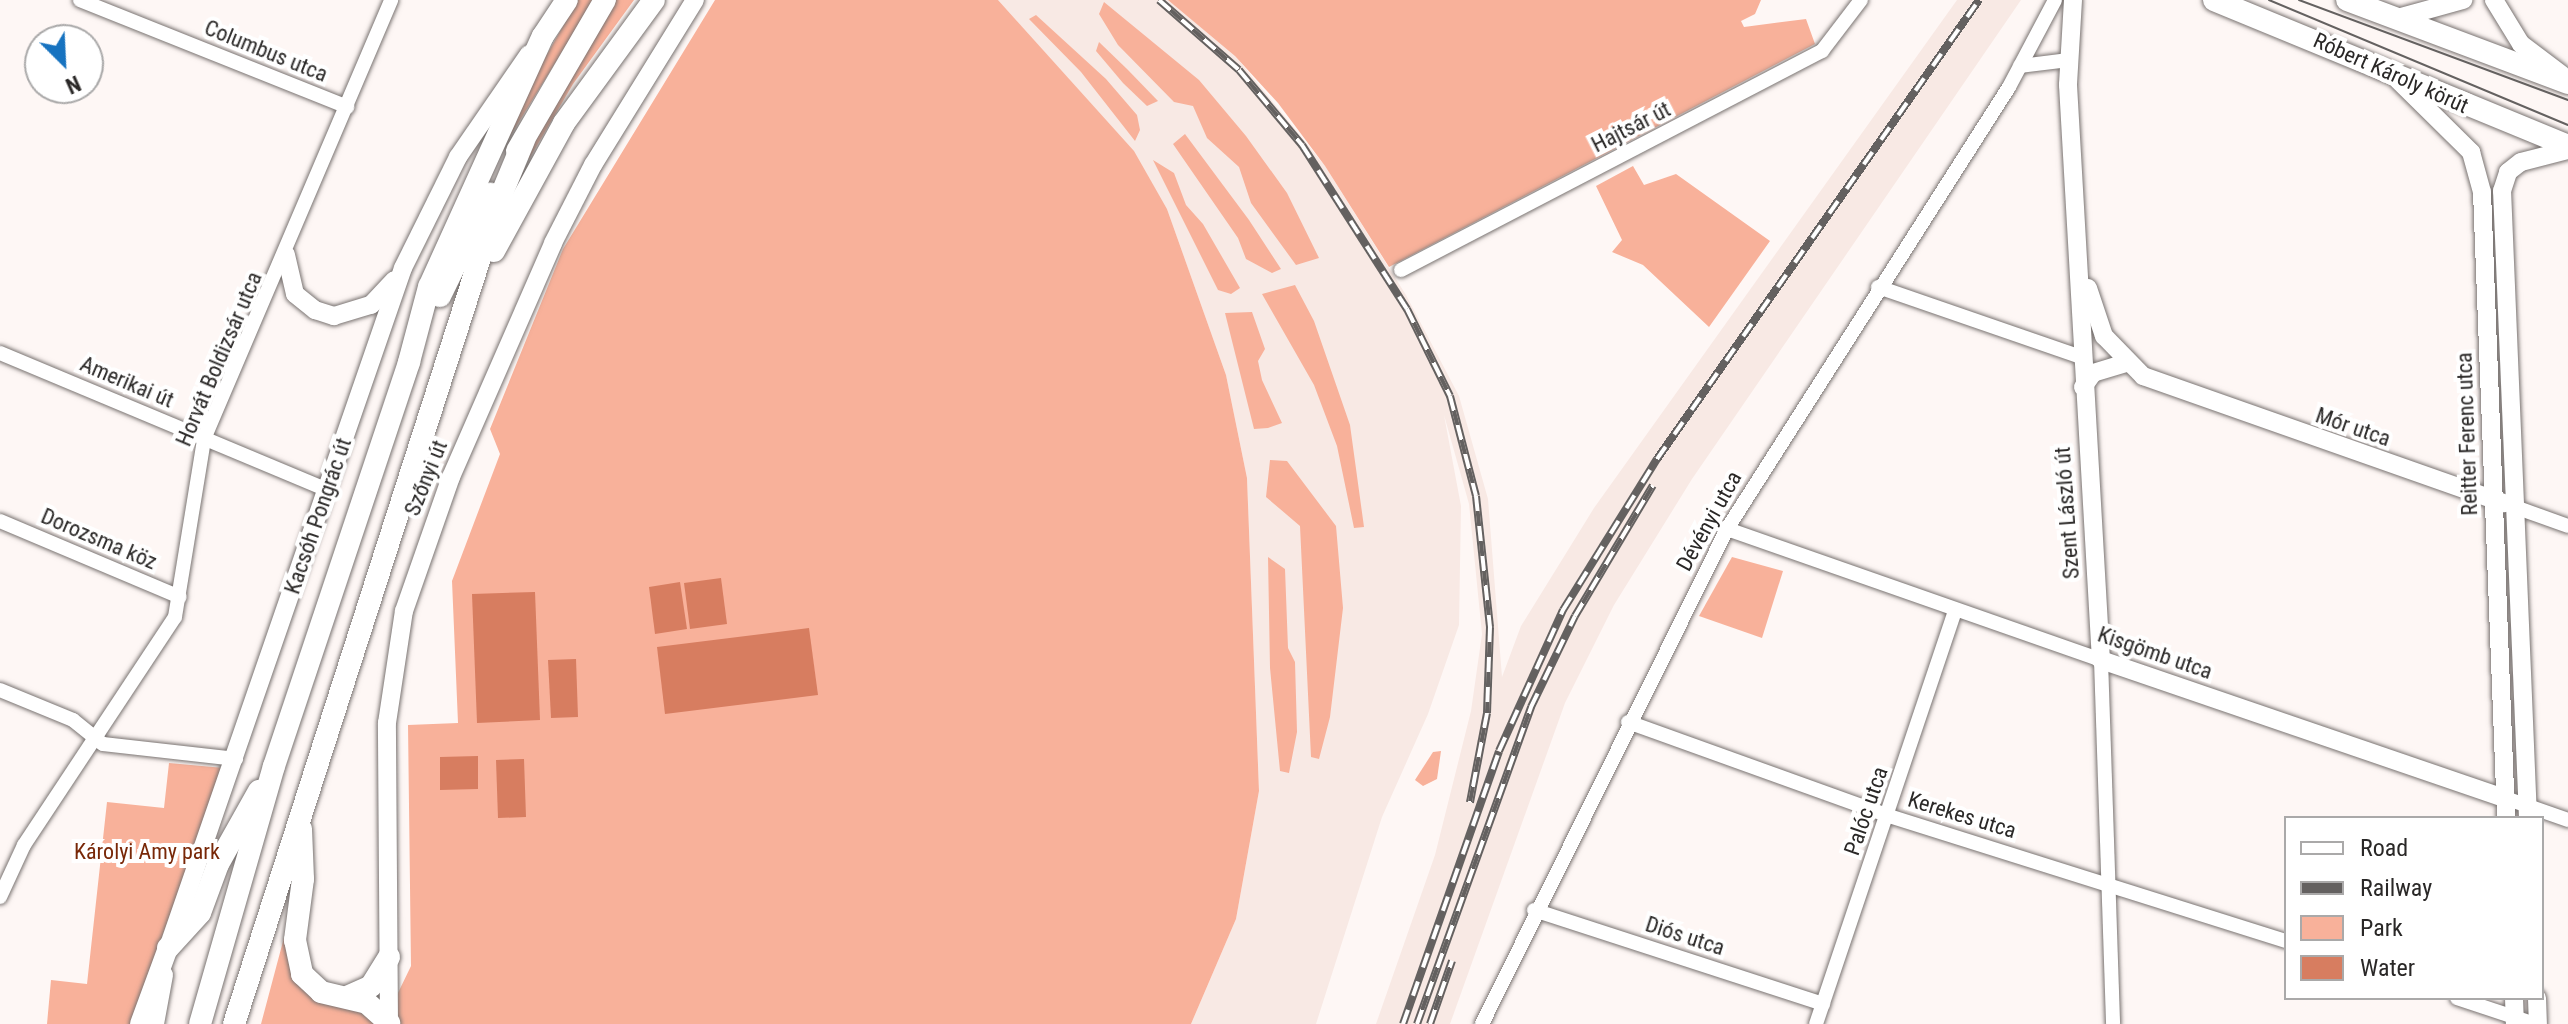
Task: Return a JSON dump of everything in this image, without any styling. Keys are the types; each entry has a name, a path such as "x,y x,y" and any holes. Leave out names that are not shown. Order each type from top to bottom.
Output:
{"main road":[{"path":"409,362 445,247 543,36 567,0"},
{"path":"409,362 485,202 605,0"},
{"path":"466,306 564,123 654,0"},
{"name":"Róbert Károly körút","path":"2214,0 2289,27 2398,80 2568,148"},
{"path":"2347,0 2568,81"},
{"path":"234,1024 466,306 524,140"},
{"name":"Kacsóh Pongrác út","path":"200,1024 274,766 409,362"},
{"path":"140,1024 168,948 200,913 229,842 274,766"},
{"path":"301,813 303,879 296,959 302,974 321,992 349,996 367,1003 389,1024"},
{"path":"349,996 371,986 389,957"}],"street":[{"name":"Columbus utca","path":"80,0 347,107"},
{"name":"Horvát Boldizsár utca","path":"0,897 24,845 165,636 180,597 204,439 286,255 391,0"},
{"name":"Szőnyi út","path":"389,1024 387,723 396,640 417,569 553,243 593,165 695,0"},
{"name":"Hajtsár út","path":"1401,270 1822,51 1861,0"},
{"name":"Dévényi utca","path":"1482,1024 1534,910 1727,529 2020,66 2055,0"},
{"name":"Szent László út","path":"2073,0 2068,60 2081,263 2081,357 2101,660 2113,1024"},
{"path":"2394,19 2463,0"},
{"path":"2494,0 2521,44 2568,81"},
{"name":"Kacsóh Pongrác út","path":"155,1024 168,948 236,759 325,489 403,268 458,157 543,36"},
{"path":"2020,66 2068,60"},
{"name":"Reitter Ferenc utca","path":"2398,80 2471,152 2481,182 2506,816"},
{"name":"Reitter Ferenc utca","path":"2528,812 2502,191 2508,172 2521,162 2568,148"},
{"path":"286,255 295,294 315,310 334,316 371,305 403,268"},
{"name":"Mór utca","path":"2081,263 2104,336 2126,363 2198,398 2568,526"},
{"path":"1878,287 2081,357"},
{"name":"Amerikai út","path":"0,353 325,489"},
{"path":"2083,387 2093,373 2126,363"},
{"name":"Dorozsma köz","path":"0,521 180,597"},
{"name":"Kisgömb utca","path":"1727,529 1955,612 2505,798 2528,812 2568,820"},
{"name":"Palóc utca","path":"1816,1024 1889,816 1955,612"},
{"path":"0,690 73,720 103,744 236,759"},
{"name":"Kerekes utca","path":"1628,722 1889,816 2284,940"},
{"name":"Diós utca","path":"1534,910 1823,1004"},
{"path":"2462,1000 2515,1021 2537,1024 2537,1000"},
{"path":"2514,1000 2515,1021"}],"shaded area":[{"path":"998,0 1169,0 1232,52 1325,166 1406,295 1459,396 1488,499 1502,677 1521,626 1594,508 1957,0 2021,0 1692,479 1614,605 1565,703 1450,1024 1376,1024 1435,855 1471,711 1482,634 1469,504 1444,415 1461,506 1459,625 1428,714 1382,817 1316,1024 1191,1024 1236,919 1259,791 1247,478 1226,375 1167,209 1133,151"}],"green space":[{"path":"578,0 594,0 504,146 502,133"},
{"path":"616,0 634,0 573,84 529,159 524,156"},
{"path":"715,0 998,0 1134,151 1167,209 1226,375 1247,478 1259,791 1236,919 1191,1024 383,1024 411,966 408,725 458,723 452,581 500,454 490,429 563,249"},
{"path":"1168,0 1761,0 1755,14 1741,21 1744,27 1806,19 1815,44 1389,267 1325,166 1278,103 1235,56"},
{"path":"1104,2 1199,80 1246,136 1287,193 1319,258 1296,265 1251,203 1239,167 1207,138 1193,106 1174,102 1118,45 1099,14"},
{"path":"1036,15 1106,79 1137,115 1140,130 1135,141 1081,72 1029,19"},
{"path":"1099,42 1158,101 1147,106 1123,83 1096,51"},
{"path":"1185,134 1281,269 1272,273 1246,259 1238,238 1173,144"},
{"path":"1153,160 1174,173 1186,205 1203,224 1240,288 1231,294 1218,290"},
{"path":"1633,166 1644,185 1676,174 1770,241 1709,327 1643,265 1612,252 1622,240 1596,186"},
{"path":"1295,285 1314,321 1350,425 1364,527 1354,528 1337,446 1314,385 1262,294"},
{"path":"1252,312 1265,349 1258,361 1262,380 1282,423 1268,428 1254,429 1225,313"},
{"path":"1270,460 1287,461 1336,526 1343,608 1330,717 1319,759 1311,757 1300,526 1266,497"},
{"path":"1268,557 1285,569 1288,648 1295,662 1297,732 1289,773 1280,771 1270,668"},
{"path":"1732,557 1783,571 1762,638 1699,616"},
{"path":"1441,751 1437,779 1423,786 1415,780 1433,752"},
{"name":"Károlyi Amy park","path":"169,763 224,768 130,1024 47,1024 51,980 87,984 107,802 164,808"},
{"path":"290,915 289,956 375,1024 261,1024"}],"water":[{"path":"721,578 727,624 690,629 684,583"},
{"path":"680,582 687,629 655,634 649,587"},
{"path":"535,592 540,720 477,723 472,594"},
{"path":"809,628 818,695 665,714 657,647"},
{"path":"576,659 578,717 551,718 548,660"},
{"path":"478,756 478,789 440,790 440,757"},
{"path":"524,759 526,817 498,818 496,760"}],"tram line":[{"path":"2269,0 2568,125"},
{"path":"2299,0 2568,100"}],"railway":[{"path":"1159,0 1239,70 1302,145 1407,309 1450,396 1476,496 1490,627 1487,713 1470,802"},
{"path":"1403,1024 1499,751 1563,610 1657,459 1979,0"},
{"path":"1417,1024 1531,707 1575,616 1653,485"},
{"path":"1430,1024 1452,961"}]}
